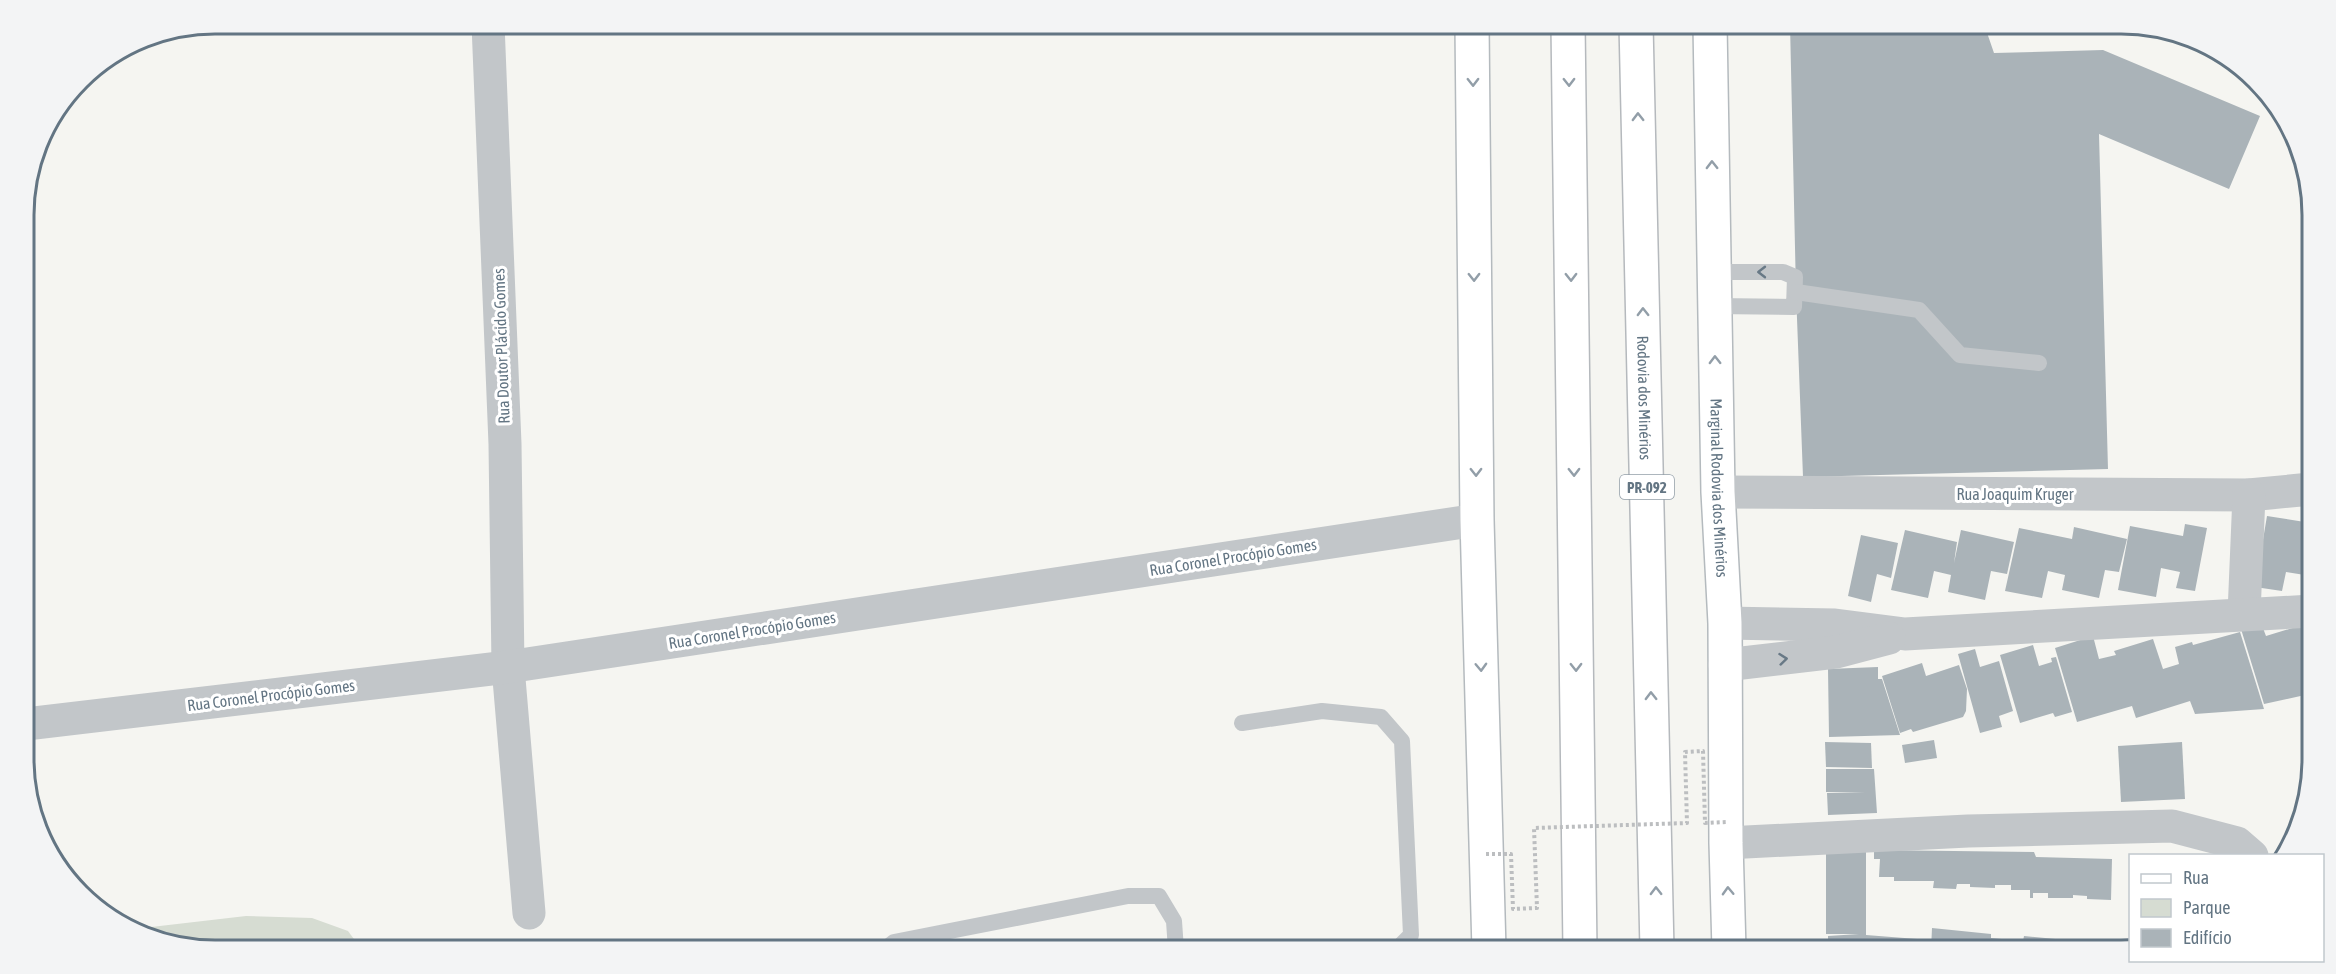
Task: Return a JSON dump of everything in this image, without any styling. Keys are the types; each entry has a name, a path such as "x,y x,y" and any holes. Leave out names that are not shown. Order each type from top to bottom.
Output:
{"main road":[{"path":"1472,34 1477,520 1489,939"},
{"path":"1568,34 1580,939"},
{"name":"Rodovia dos Minérios","path":"1636,34 1657,939"},
{"name":"Marginal Rodovia dos Minérios","path":"1710,34 1718,492 1725,623 1729,939"}],"street":[{"name":"Rua Doutor Plácido Gomes","path":"488,35 505,444 508,667 529,913"},
{"name":"Rua Joaquim Kruger","path":"1718,492 2248,495 2302,490"},
{"path":"2244,614 2248,495"},
{"name":"Rua Coronel Procópio Gomes","path":"34,723 508,667 1477,520"},
{"path":"1725,623 1835,625 1905,634 2302,611"},
{"path":"1725,665 1836,652 1905,634"},
{"path":"1726,833 2172,826 2237,843 2251,854"}],"lane":[{"path":"1713,272 1783,272 1795,277 1796,292 1794,307 1714,306"},
{"path":"1796,292 1918,310 1960,355 2039,363"},
{"path":"1242,723 1322,711 1381,717 1402,741 1411,935 1407,939"},
{"path":"906,940 1128,896 1159,896 1173,921 1175,939"}],"path":[{"path":"1486,854 1511,854 1513,909 1537,908 1534,828 1687,823 1685,752 1703,751 1705,823 1726,833"}],"green space":[{"path":"246,916 312,918 348,931 355,940 216,940 180,936 149,927"}],"building":[{"path":"1790,34 1987,34 1994,53 2103,50 2260,116 2229,189 2099,134 2108,469 1803,477"},
{"path":"2267,516 2302,522 2302,575 2286,572 2282,591 2255,587"},
{"path":"2185,524 2207,528 2195,591 2176,588 2180,572 2161,568 2156,597 2118,590 2130,526 2183,536"},
{"path":"2074,527 2127,539 2119,572 2105,570 2099,598 2062,590 2065,575 2048,571 2042,598 2005,591 2019,528 2072,539"},
{"path":"1905,530 1957,542 1954,563 1961,530 2014,542 2007,574 1991,571 1985,600 1948,592 1951,575 1934,571 1928,598 1891,590"},
{"path":"1861,535 1898,543 1891,578 1877,574 1871,602 1848,596"},
{"path":"2261,623 2266,636 2302,625 2302,696 2264,704 2241,629"},
{"path":"2240,632 2264,709 2195,714 2190,701 2136,718 2132,706 2077,722 2055,648 2093,636 2099,659 2116,655 2114,651 2153,639 2163,669 2179,664 2175,647 2192,642 2193,645"},
{"path":"2033,645 2039,666 2052,662 2051,658 2056,657 2072,712 2055,717 2053,713 2020,723 2000,655"},
{"path":"1975,649 1980,667 1999,661 2013,711 1999,716 2002,727 1980,733 1958,654"},
{"path":"1922,663 1926,676 1959,665 1967,689 1966,711 1963,717 1913,732 1911,729 1900,733 1882,676"},
{"path":"1878,667 1878,679 1882,679 1900,735 1829,737 1828,669"},
{"path":"1934,740 1937,758 1905,763 1902,745"},
{"path":"1825,742 1871,743 1872,768 1826,767"},
{"path":"2182,742 2185,799 2121,802 2118,746"},
{"path":"1826,769 1874,769 1877,813 1828,815 1827,793 1865,792 1826,792"},
{"path":"1826,848 1866,848 1866,935 1919,939 1828,939 1828,936 1859,934 1826,934"},
{"path":"1874,850 2034,852 2036,857 2112,859 2111,900 2087,899 2087,896 2073,895 2073,898 2048,898 2048,893 2033,893 2033,898 2030,898 2030,890 2011,890 2011,885 1995,885 1995,888 1957,884 1956,889 1933,888 1934,881 1894,881 1894,877 1879,877 1880,859 1874,859"},
{"path":"1932,928 1991,934 1991,938 2002,939 1931,939"},
{"path":"2024,936 2056,939 2023,939"}]}
